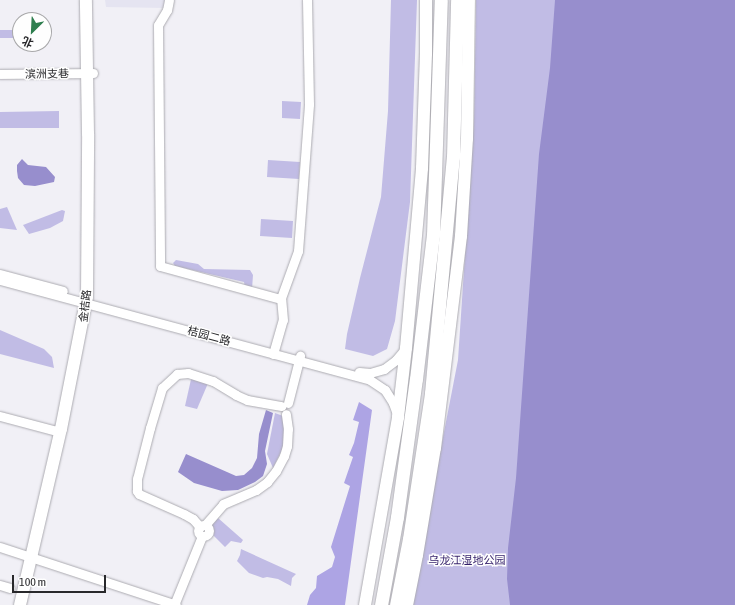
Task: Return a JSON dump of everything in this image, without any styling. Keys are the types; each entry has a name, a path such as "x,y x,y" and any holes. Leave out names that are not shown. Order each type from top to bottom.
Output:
{"highway":[{"path":"381,605 397,517 416,379 433,235 441,0"},
{"path":"396,605 409,539 431,393 453,157 457,0"}],"main road":[{"name":"金桔路","path":"20,605 35,559 60,432 90,301 88,149 90,73 86,0"},
{"path":"90,73 93,0"},
{"path":"366,605 398,417 406,348 422,168 426,54 426,0"},
{"path":"407,605 435,448 460,236 467,139 469,0"},
{"path":"28,605 35,559 90,301"}],"street":[{"path":"169,0 167,10 158,25 160,266 281,300"},
{"path":"274,352 284,320 281,300 298,251 309,104 307,0"},
{"name":"滨洲支巷","path":"0,74 90,73"},
{"name":"桔园二路","path":"0,274 376,382 389,396 398,417"},
{"name":"桔园二路","path":"0,280 90,301"},
{"name":"桔园二路","path":"299,359 370,373 389,366 406,348"},
{"path":"0,547 174,605 202,536 198,532 223,504 256,490 267,482 276,471 284,456 288,429 286,414 281,412 299,359"},
{"path":"203,526 184,514 139,494 136,489 150,428 162,388 177,374 188,373 214,381 247,400 284,404"},
{"path":"0,416 60,432"},
{"path":"0,585 10,588"}],"shaded area":[{"path":"105,0 165,0 165,8 106,7"},
{"path":"555,0 735,0 735,605 510,605 507,579 508,548 516,478 539,154 550,68"},
{"path":"22,159 28,165 46,167 55,177 54,182 35,186 24,185 18,178 17,171 17,165"},
{"path":"359,402 372,410 345,605 307,605 310,595 316,588 317,576 332,567 335,557 331,547 350,486 344,483 353,457 349,455 354,443 359,422 353,420"},
{"path":"266,410 273,413 265,451 267,464 263,476 255,482 238,490 222,491 194,483 178,472 186,454 236,476 244,475 252,468 257,458 259,434"}],"green space":[{"path":"391,0 417,0 410,202 395,321 387,349 373,356 345,349 360,278 381,197 388,111"},
{"name":"乌龙江湿地公园","path":"476,0 559,0 515,605 413,605 458,360 474,119"},
{"path":"0,30 12,30 12,38 0,38"},
{"path":"282,101 301,102 300,119 282,118"},
{"path":"59,111 59,128 0,128 0,112"},
{"path":"268,160 300,162 299,179 267,177"},
{"path":"7,207 17,230 0,228 0,209"},
{"path":"62,210 65,211 63,221 50,228 29,234 23,225"},
{"path":"261,219 293,221 292,238 260,236"},
{"path":"176,260 198,264 204,269 250,270 253,275 252,289 245,287 244,282 175,266 173,263"},
{"path":"0,330 44,349 52,357 54,368 0,354"},
{"path":"192,375 209,381 197,409 185,406"},
{"path":"275,413 283,416 286,426 282,450 273,468 267,454"},
{"path":"218,518 243,540 241,543 231,541 225,547 211,533 212,530 210,527"},
{"path":"241,549 296,574 292,578 291,586 278,579 267,577 263,578 249,573 237,561"}]}
